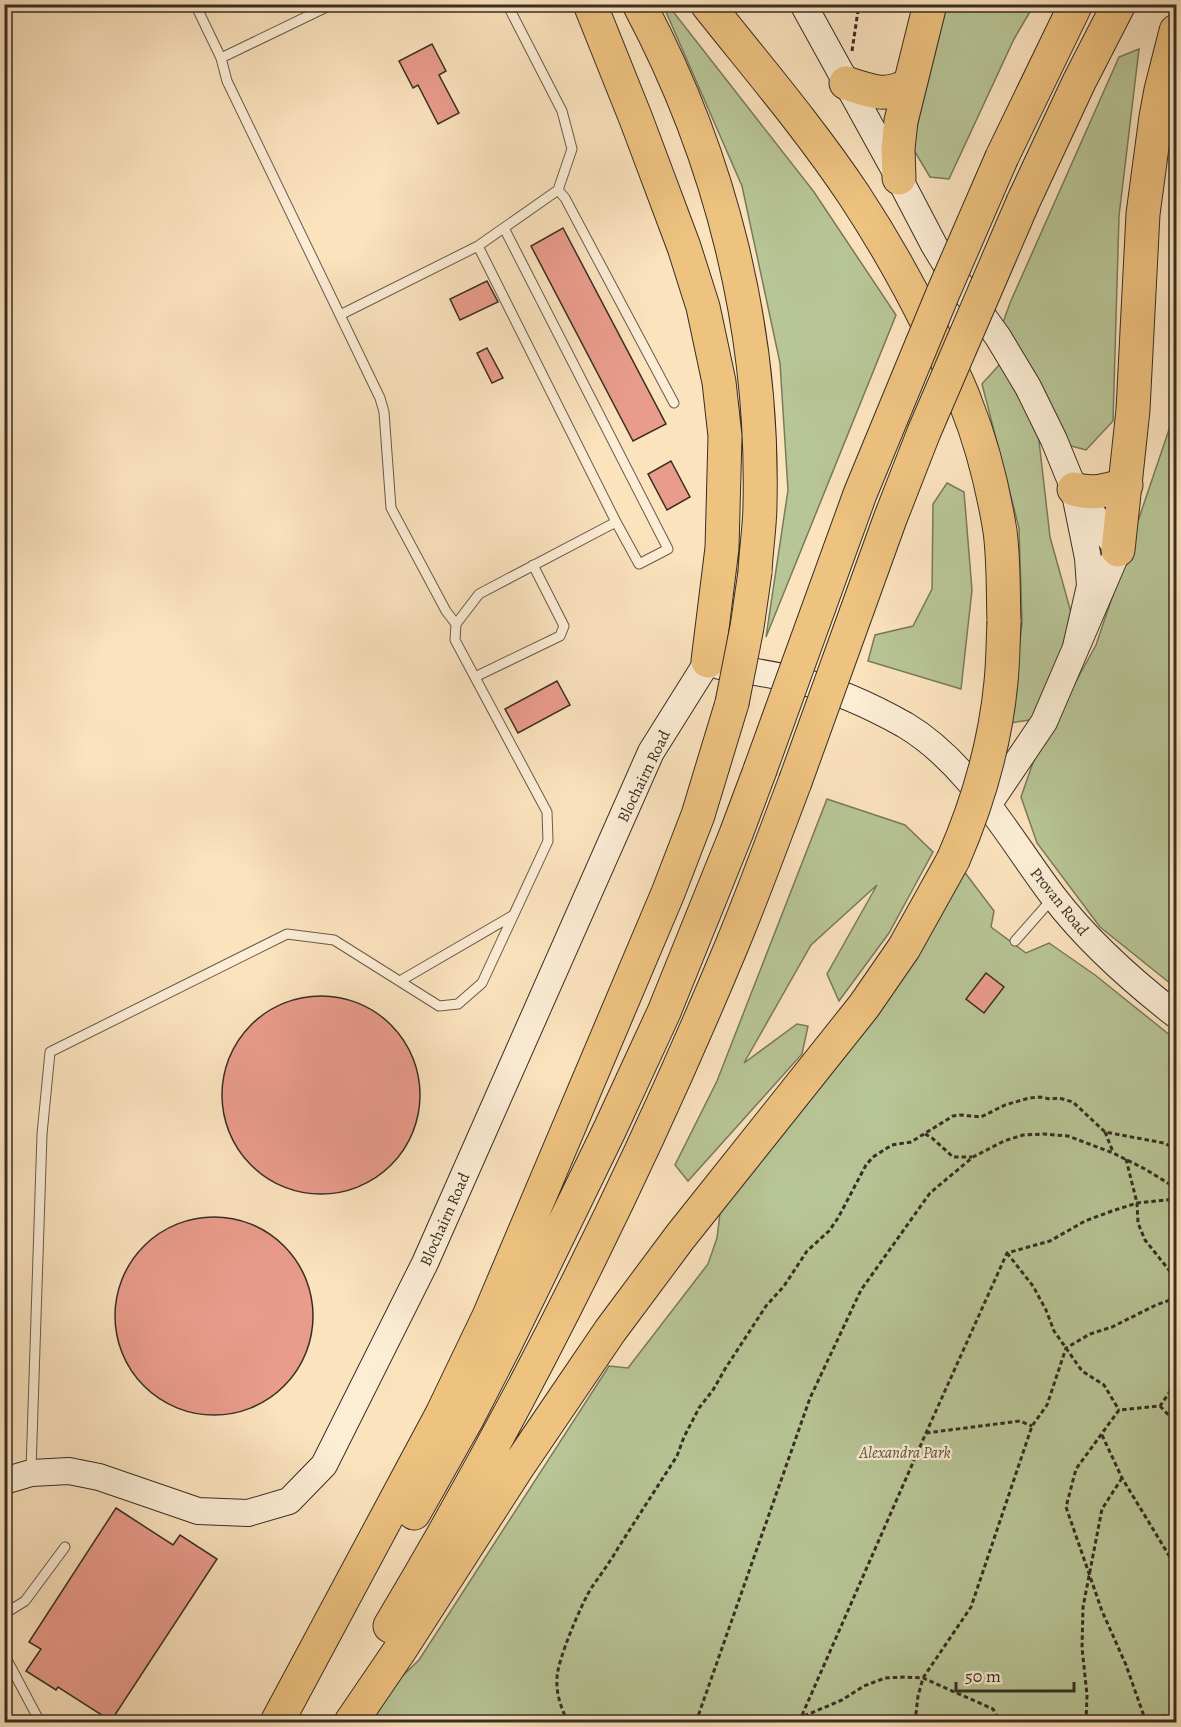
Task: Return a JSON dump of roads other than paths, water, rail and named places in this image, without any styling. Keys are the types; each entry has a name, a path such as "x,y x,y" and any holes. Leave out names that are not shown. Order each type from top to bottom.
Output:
{"highway":[{"path":"590,4 684,247 703,308 719,382 725,436 722,548 708,662"},
{"path":"277,1722 437,1424 489,1316 672,884 698,815 732,703 747,627 760,505 758,409 750,336 726,219 712,173 685,101 639,4"},
{"path":"351,1722 517,1468 610,1331 680,1238 864,1006 904,948 953,860 974,807 991,747 1002,680 1003,571 1000,532 992,490 966,402 891,252 854,194 805,127 707,4"},
{"path":"899,178 900,130 930,4"},
{"path":"282,1722 422,1501 506,1344 605,1140 664,1012 736,834 860,494 935,313 1002,157 1076,4"},
{"path":"333,1722 457,1512 529,1380 636,1161 723,966 795,782 924,432 1023,202 1079,82 1119,4"},
{"path":"1118,550 1133,410 1144,203 1161,90 1176,31"},
{"path":"846,83 877,93 899,91 909,85"},
{"path":"1074,489 1094,492 1126,485"}],"street":[{"path":"794,4 820,35"},
{"path":"803,4 943,260 998,337 1028,387 1054,440 1074,489 1084,531 1090,586 1076,647"},
{"path":"988,805 1044,722 1118,550 1074,489"},
{"name":"Provan Road","path":"708,662 801,681 851,699 906,726 959,771 988,805 1054,897 1079,927 1115,965 1176,1015"},
{"name":"Blochairn Road","path":"4,1481 31,1473 69,1471 99,1477 198,1510 248,1513 289,1501 324,1465 425,1263 651,752 708,662"}],"lane":[{"path":"195,4 221,58 227,81 380,398 391,508 446,611 456,624"},
{"path":"221,58 333,4"},
{"path":"340,315 478,246 558,190 572,148 562,111 507,4"},
{"path":"558,190 565,198 674,403"},
{"path":"478,246 639,564 668,549 504,228"},
{"path":"31,1473 42,1134 50,1052 287,934 333,940 439,1006 458,1004 482,984 548,841 547,812 455,640 456,624 479,594 616,522"},
{"path":"475,677 560,636 564,626 533,566"},
{"path":"1015,941 1054,897"},
{"path":"400,981 513,916"},
{"path":"4,1614 25,1601 65,1547"},
{"path":"4,1654 40,1722"}],"park label":[{"name":"Alexandra Park","path":"905,1452"}]}
